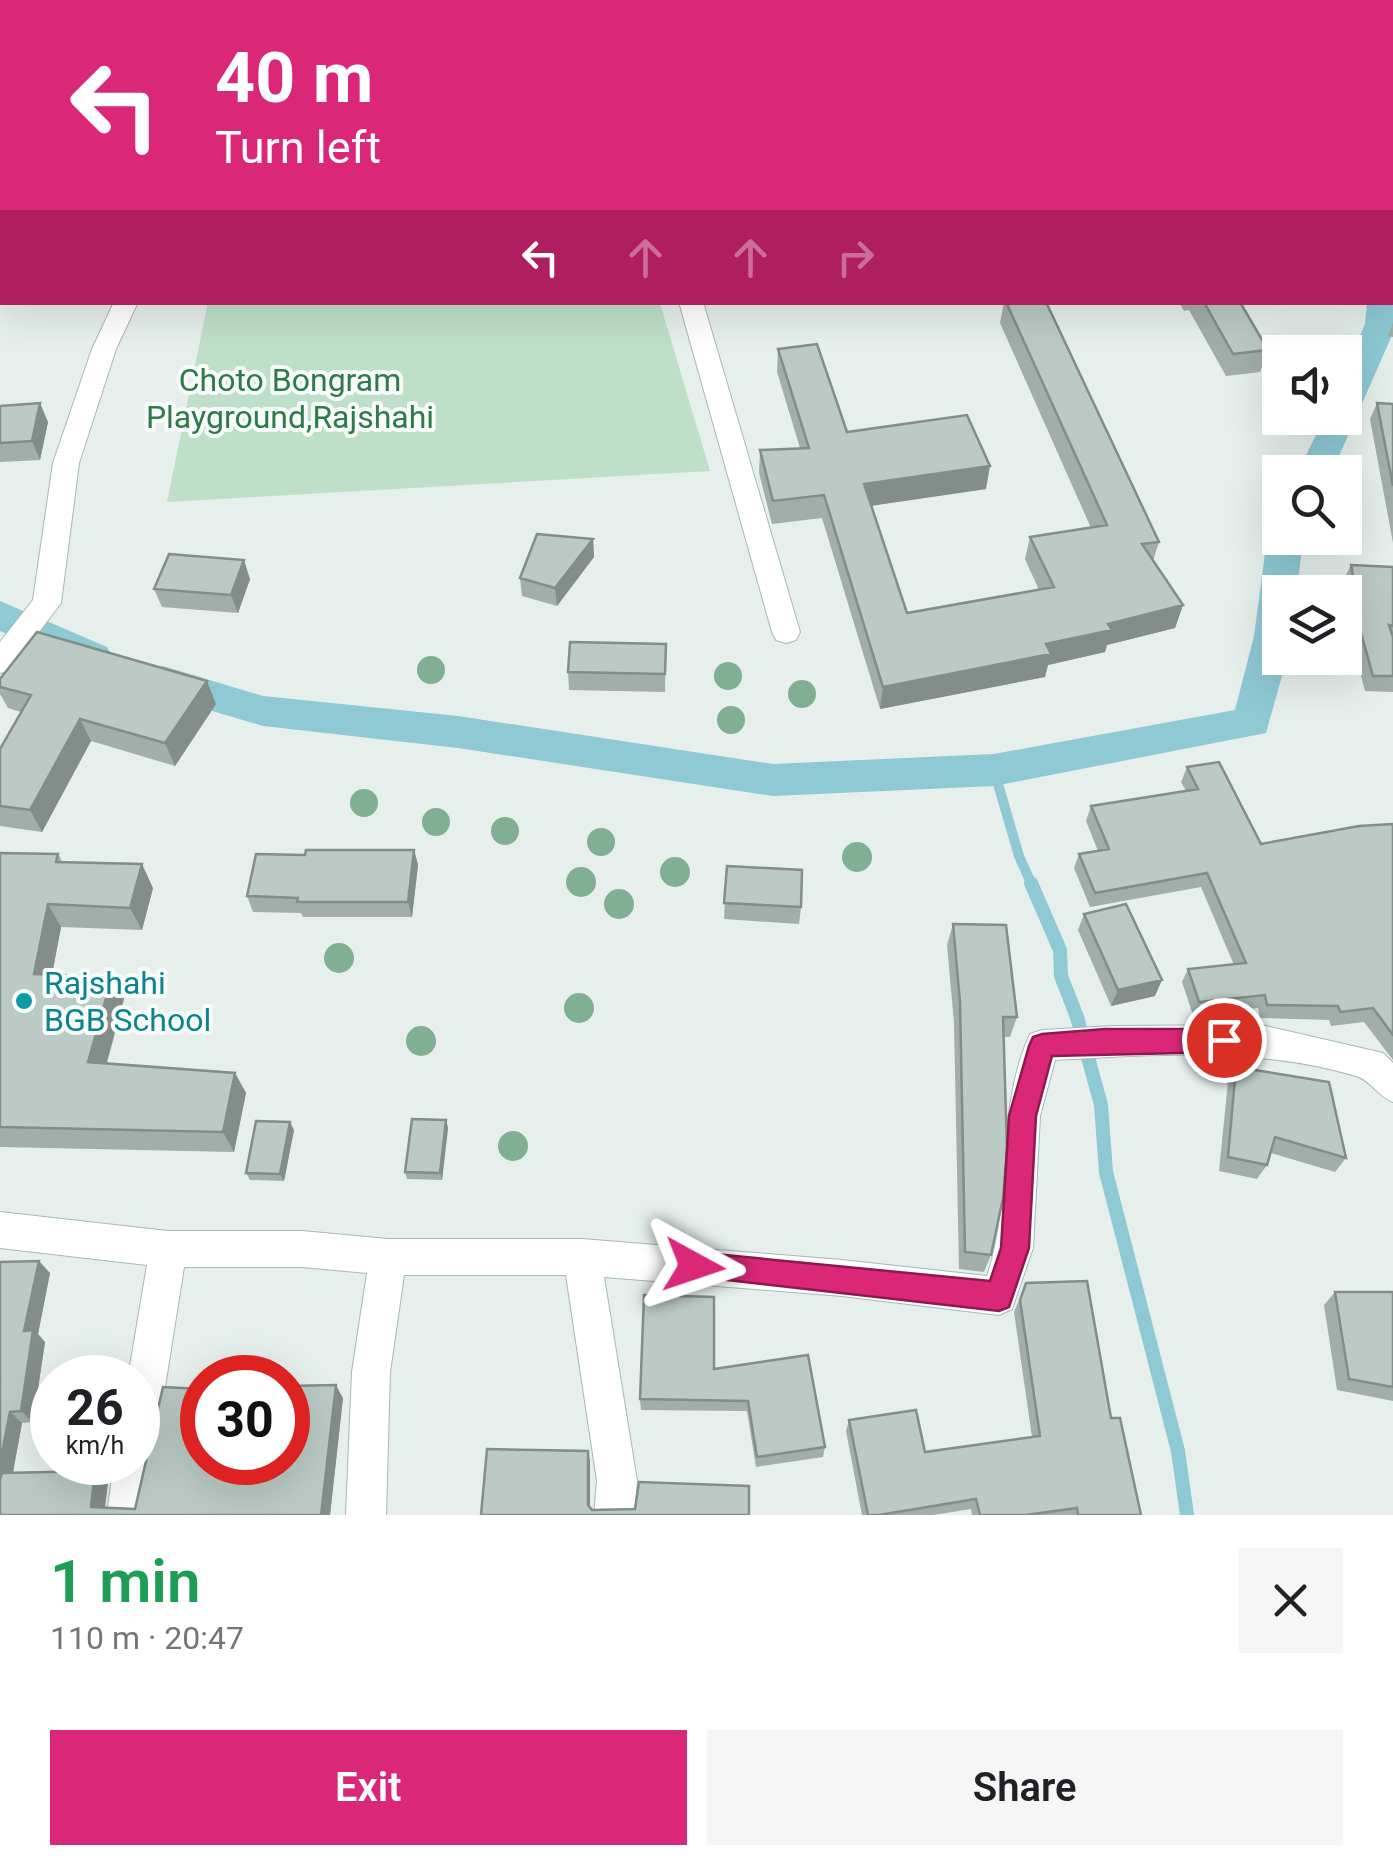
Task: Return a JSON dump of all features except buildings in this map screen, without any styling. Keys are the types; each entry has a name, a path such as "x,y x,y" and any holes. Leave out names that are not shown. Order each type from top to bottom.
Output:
{"street":[{"path":"2,659 48,604 66,463 104,349 125,305"},
{"path":"692,305 786,632"},
{"path":"0,1230 168,1249 302,1249 388,1257 582,1256 999,1296 1015,1248 1022,1116 1042,1046 1105,1041 1261,1040 1386,1065"},
{"path":"151,1355 168,1249"},
{"path":"582,1256 616,1481 614,1515"},
{"path":"366,1515 370,1372 388,1257"},
{"path":"127,1515 131,1485"}],"green space":[{"name":"Choto Bongram Playground,Rajshahi","path":"207,305 661,305 710,471 167,502"}],"waterway":[{"path":"1362,368 1381,324 1383,305"},
{"path":"1323,455 1333,435"},
{"path":"163,681 263,711 458,732 773,780 994,770 1252,722 1273,636 1283,555"},
{"path":"0,615 94,657"},
{"path":"994,770 1019,856 1032,885"},
{"path":"1031,883 1060,950 1061,976 1077,1017 1101,1105 1106,1172 1178,1451 1187,1515"}],"place":[{"name":"Rajshahi BGB School","path":"24,1001"}],"route":[{"path":"694,1266 951,1288 999,1296 1015,1248 1022,1116 1042,1046 1224,1040"}]}
